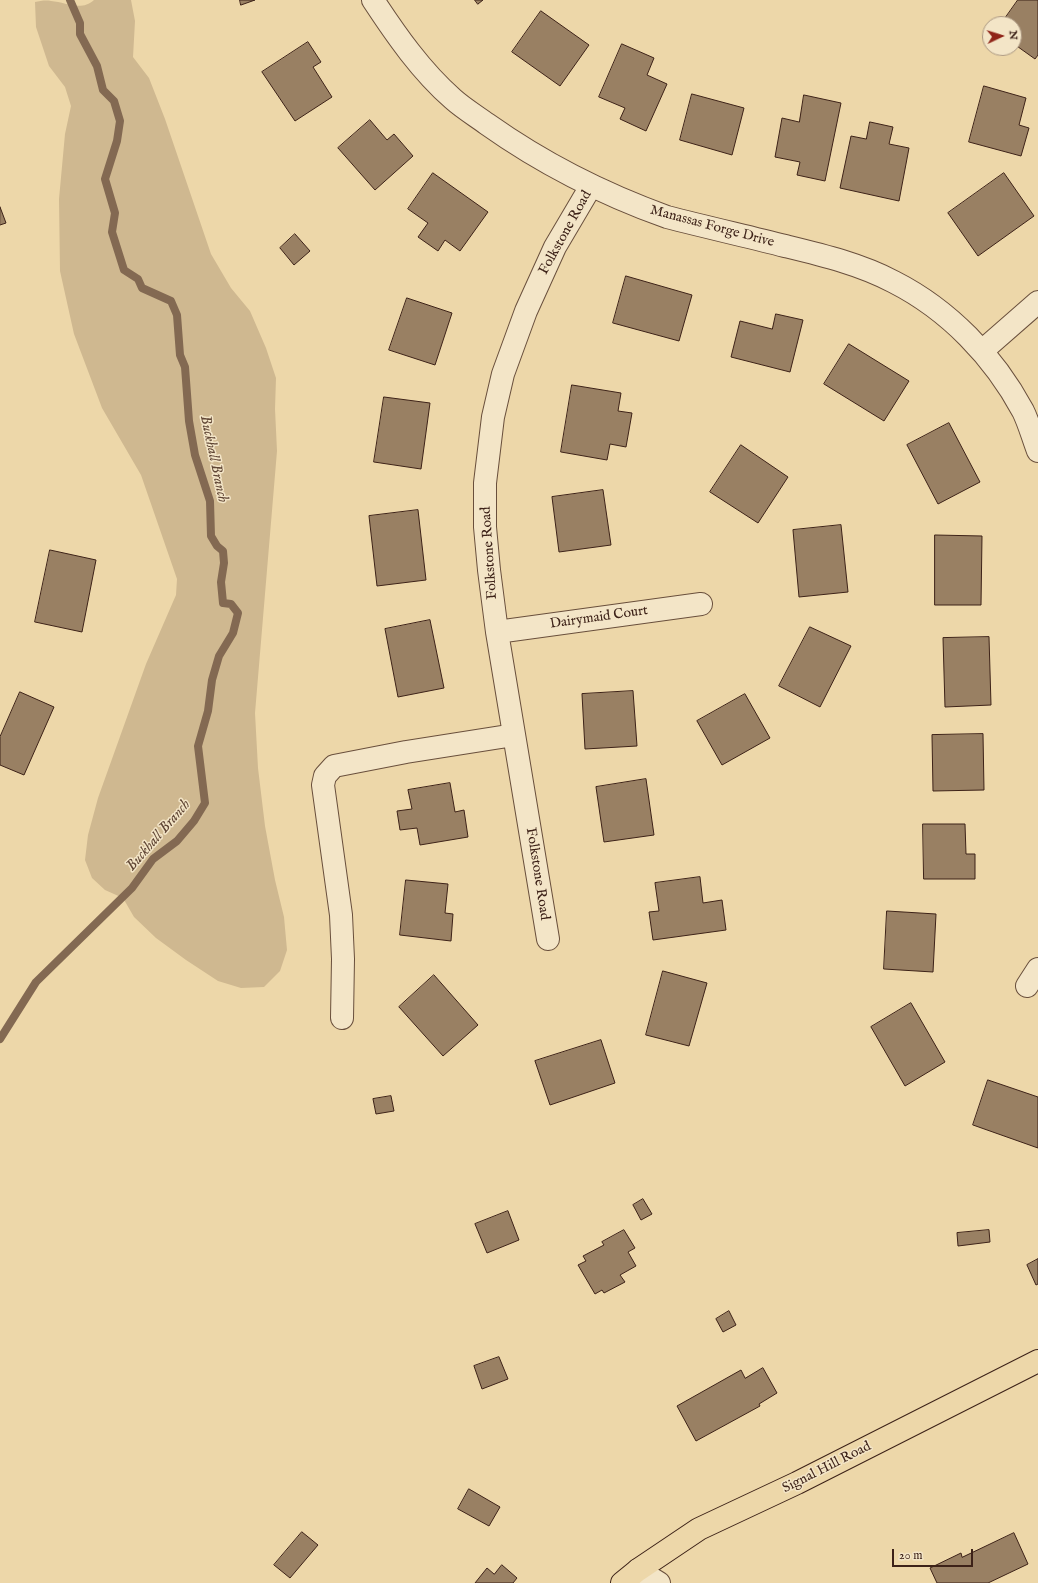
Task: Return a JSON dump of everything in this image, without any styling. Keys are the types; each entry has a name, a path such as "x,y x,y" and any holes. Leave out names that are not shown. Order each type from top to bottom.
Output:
{"main road":[{"name":"Signal Hill Road","path":"630,1576 699,1529 797,1483 1038,1361"}],"street":[{"name":"Manassas Forge Drive","path":"373,0 400,40 453,99 508,139 567,174 641,208 667,217 846,261 894,282 932,305 965,333 982,351 1005,380 1023,412 1038,451"},
{"name":"Folkstone Road","path":"548,939 497,632 485,527 486,482 493,417 503,374 526,310 555,246 591,186"},
{"path":"982,351 1038,302"},
{"name":"Dairymaid Court","path":"497,632 700,604"},
{"path":"342,1018 344,959 341,915 323,785 325,776 334,766 406,752 514,735"},
{"path":"630,1576 659,1583"}],"shaded area":[{"path":"94,0 131,0 135,21 133,57 149,78 165,119 211,254 231,288 250,311 266,348 276,378 275,409 277,451 255,713 258,768 265,826 275,880 284,917 287,950 280,971 264,987 241,988 218,981 186,960 156,938 134,917 123,898 105,890 92,878 85,860 88,835 98,798 146,664 176,595 177,579 141,475 102,408 74,334 60,271 59,199 65,134 71,106 65,87 49,66 36,27 35,2 49,1 79,6 89,4"}],"building":[{"path":"240,0 255,0 241,5"},
{"path":"475,0 483,0 478,4"},
{"path":"1018,0 1038,0 1038,55 1035,59 1022,50 1022,16 1007,16"},
{"path":"541,11 589,45 560,86 512,52"},
{"path":"308,42 321,62 313,67 332,97 295,121 262,72"},
{"path":"622,44 654,58 647,75 667,84 646,131 620,119 625,108 599,97"},
{"path":"984,86 1026,98 1019,125 1029,128 1021,156 969,142"},
{"path":"692,94 744,108 732,155 680,140"},
{"path":"804,95 841,103 825,181 797,175 800,162 775,157 782,118 799,122"},
{"path":"370,120 387,140 394,134 413,156 375,190 338,148"},
{"path":"870,122 893,127 889,144 909,148 899,201 840,188 851,136 866,139"},
{"path":"433,173 488,212 460,251 445,240 438,251 418,237 428,223 408,209"},
{"path":"1004,173 1034,216 978,256 948,213"},
{"path":"0,207 6,223 0,225"},
{"path":"295,234 310,251 294,265 280,248"},
{"path":"626,276 692,295 679,341 613,323"},
{"path":"407,298 452,313 435,365 389,350"},
{"path":"776,314 803,320 790,372 731,357 740,321 772,329"},
{"path":"849,344 909,381 884,421 824,384"},
{"path":"572,385 621,393 618,411 632,413 626,447 610,444 607,460 561,452"},
{"path":"384,397 430,403 421,469 374,462"},
{"path":"949,423 980,482 938,504 907,445"},
{"path":"741,445 788,477 758,523 710,492"},
{"path":"603,490 611,545 559,552 552,497"},
{"path":"418,510 426,580 377,586 369,516"},
{"path":"841,525 848,592 799,597 793,530"},
{"path":"935,535 982,536 981,605 935,605"},
{"path":"50,550 96,560 82,632 35,622"},
{"path":"430,620 444,688 398,697 385,629"},
{"path":"810,627 851,646 820,707 779,686"},
{"path":"989,637 991,705 945,707 943,638"},
{"path":"633,691 637,746 585,749 582,694"},
{"path":"20,692 54,707 24,775 0,765 0,737"},
{"path":"745,694 770,738 722,765 697,721"},
{"path":"983,734 984,790 933,791 932,735"},
{"path":"646,779 654,835 604,842 596,787"},
{"path":"450,783 455,812 464,810 468,837 420,845 417,828 400,830 397,811 412,809 408,790"},
{"path":"923,824 965,824 966,854 975,854 975,879 924,879"},
{"path":"700,877 703,903 722,900 726,930 653,940 649,912 659,911 655,883"},
{"path":"406,880 448,884 445,913 453,914 451,941 400,935"},
{"path":"887,911 936,914 933,972 884,969"},
{"path":"663,971 707,983 689,1046 646,1035"},
{"path":"434,975 478,1025 443,1056 399,1007"},
{"path":"911,1003 945,1062 905,1086 871,1027"},
{"path":"601,1040 615,1083 550,1105 535,1061"},
{"path":"988,1080 1038,1097 1038,1148 973,1125"},
{"path":"391,1096 394,1111 376,1114 373,1099"},
{"path":"643,1199 652,1214 641,1220 633,1205"},
{"path":"508,1211 519,1240 487,1253 475,1224"},
{"path":"624,1230 635,1248 628,1252 636,1266 620,1275 625,1282 604,1293 602,1290 595,1294 578,1265 586,1261 583,1256 604,1245 602,1242"},
{"path":"989,1230 990,1242 958,1246 957,1233"},
{"path":"1038,1259 1038,1284 1036,1285 1027,1265"},
{"path":"729,1311 736,1325 723,1332 716,1319"},
{"path":"499,1357 508,1379 482,1389 474,1366"},
{"path":"763,1368 777,1393 759,1404 760,1406 696,1441 677,1406 741,1370 745,1378"},
{"path":"469,1489 500,1507 489,1526 458,1509"},
{"path":"302,1532 318,1545 290,1578 274,1565"},
{"path":"1014,1533 1028,1564 988,1583 937,1583 930,1568 961,1553 962,1557"},
{"path":"502,1565 517,1578 513,1583 475,1583 487,1568 494,1574"}],"waterway":[{"name":"Buckhall Branch","path":"0,1039 36,982 132,888 153,859 177,841 194,821 205,803 198,746 208,711 212,680 219,656 233,633 238,613 231,604 223,603 221,582 224,563 223,551 217,546 211,536 210,501 195,455 189,421 185,367 180,355 177,315 171,301 142,288 138,279 124,270 112,232 115,213 105,179 117,141 120,121 114,101 103,90 97,66 80,34 80,23 70,0"}]}
